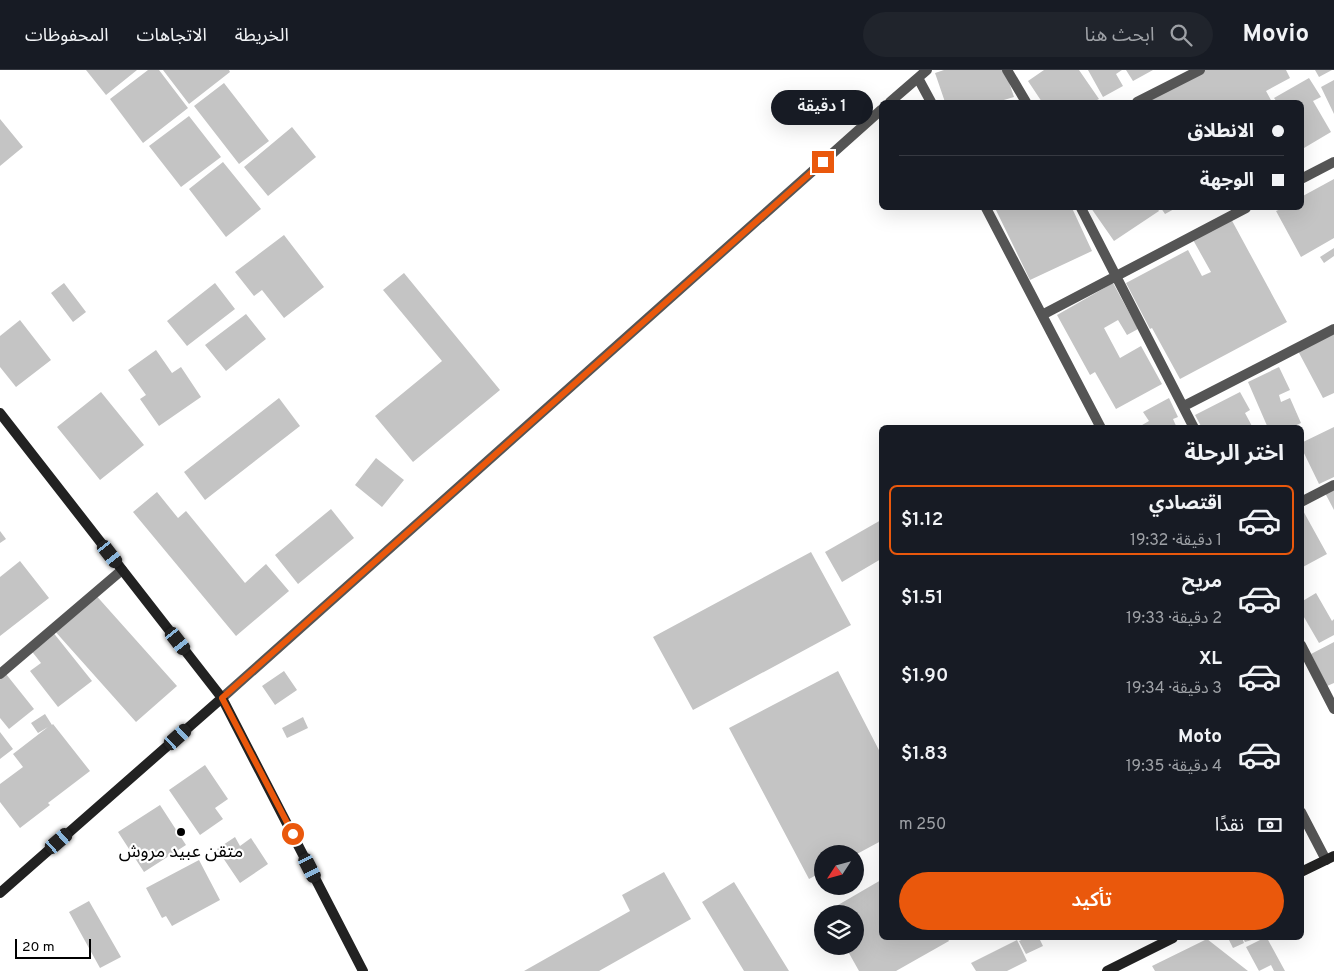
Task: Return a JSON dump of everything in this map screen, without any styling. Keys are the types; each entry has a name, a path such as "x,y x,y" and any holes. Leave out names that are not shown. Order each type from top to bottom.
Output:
{"street":[{"path":"892,100 927,70"},
{"path":"1007,70 1025,100"},
{"path":"1141,100 1200,70"},
{"path":"918,78 929,100"},
{"path":"0,894 879,112"},
{"path":"1304,177 1334,162"},
{"path":"987,210 1099,425"},
{"path":"1083,210 1193,425"},
{"path":"1042,315 1242,210"},
{"path":"1184,406 1334,329"},
{"path":"0,413 222,698 364,971"},
{"path":"1304,500 1334,485"},
{"path":"0,674 122,570"},
{"path":"1304,652 1334,709"},
{"path":"1304,817 1330,858 1304,871"},
{"path":"1112,970 1169,940"}],"building":[{"path":"86,70 137,70 106,95"},
{"path":"148,70 159,70 188,108 143,143 110,99"},
{"path":"163,70 229,70 230,72 189,104"},
{"path":"944,70 1005,70 1014,97 1004,100 944,100 935,73"},
{"path":"1044,70 1079,70 1099,99 1041,100 1028,81"},
{"path":"1088,70 1122,70 1116,74 1123,86 1103,97"},
{"path":"1126,70 1153,70 1133,81"},
{"path":"1198,70 1286,70 1290,78 1266,91 1271,100 1149,100"},
{"path":"1315,70 1332,70 1319,77"},
{"path":"1309,78 1321,97 1313,101 1331,132 1304,148 1304,100 1276,100 1274,98"},
{"path":"1334,80 1334,114 1321,87"},
{"path":"224,83 269,141 239,164 194,106"},
{"path":"189,116 221,157 181,187 149,146"},
{"path":"0,119 23,147 0,166"},
{"path":"292,127 316,157 268,196 244,167"},
{"path":"223,162 261,209 226,237 189,189"},
{"path":"1334,179 1334,238 1301,257 1276,211 1304,210 1304,195"},
{"path":"996,210 1073,210 1092,251 1030,280"},
{"path":"1092,210 1158,210 1159,211 1114,241"},
{"path":"1162,210 1172,210 1165,214"},
{"path":"1230,217 1287,322 1180,379 1152,328 1150,329 1126,283 1188,250 1202,276 1211,272 1192,238"},
{"path":"284,235 324,287 284,318 262,290 254,296 235,272"},
{"path":"1334,248 1334,256 1324,263 1320,257"},
{"path":"404,273 500,390 413,462 375,416 442,361 383,290"},
{"path":"64,283 86,312 73,322 51,293"},
{"path":"215,283 235,309 187,346 167,321"},
{"path":"1113,283 1138,329 1127,335 1118,320 1104,328 1120,358 1141,346 1162,384 1116,409 1095,372 1090,375 1057,315"},
{"path":"246,314 266,339 226,371 205,345"},
{"path":"20,320 51,360 16,387 0,367 0,336"},
{"path":"1334,332 1334,393 1323,398 1298,351"},
{"path":"156,350 172,373 181,367 201,397 159,426 140,399 146,395 128,370"},
{"path":"1279,367 1290,390 1279,395 1281,402 1290,398 1301,423 1297,425 1267,425 1248,382"},
{"path":"101,392 144,445 100,480 57,427"},
{"path":"1240,392 1250,410 1245,413 1251,425 1200,425 1195,415"},
{"path":"279,398 300,426 205,500 184,472"},
{"path":"1169,398 1178,417 1173,419 1176,425 1142,425 1149,421 1143,412"},
{"path":"1334,427 1334,477 1319,484 1304,453 1304,442"},
{"path":"376,458 404,480 382,507 355,485"},
{"path":"1334,488 1334,510 1325,493"},
{"path":"157,492 178,518 186,511 245,583 266,564 289,591 236,636 133,512"},
{"path":"331,509 354,538 298,584 275,555"},
{"path":"1304,512 1327,554 1304,566"},
{"path":"879,521 879,560 842,582 825,552"},
{"path":"0,531 6,539 0,543"},
{"path":"811,552 851,625 693,710 653,637"},
{"path":"20,561 49,598 0,636 0,577"},
{"path":"93,592 177,686 136,722 53,629"},
{"path":"1316,593 1332,621 1334,619 1334,635 1319,643 1304,617 1304,600"},
{"path":"52,631 92,681 58,707 30,671 41,663 30,649"},
{"path":"1334,642 1334,683 1327,686 1311,654"},
{"path":"284,671 297,690 275,705 262,686"},
{"path":"838,671 879,750 879,842 864,850 864,845 814,845 814,876 809,879 729,728"},
{"path":"6,674 34,709 9,729 0,718 0,679"},
{"path":"45,714 90,771 48,803 50,805 20,828 0,802 0,784 23,767 13,754 48,727 38,733 31,723"},
{"path":"303,717 308,728 287,738 282,728"},
{"path":"0,732 13,749 0,759"},
{"path":"205,765 228,799 215,808 223,819 200,835 169,790"},
{"path":"160,805 186,845 144,872 118,832"},
{"path":"235,837 240,846 251,838 268,864 240,883 217,849"},
{"path":"199,860 220,900 172,926 166,916 162,918 146,888"},
{"path":"664,872 691,919 599,971 524,971 630,911 622,895"},
{"path":"879,881 879,940 949,941 896,971 859,971 850,955 864,955 864,905 838,905 855,895 864,895 864,890"},
{"path":"734,882 789,971 744,971 702,902"},
{"path":"89,901 121,957 100,968 69,912"},
{"path":"1017,940 1027,961 1007,971 976,971 971,963"},
{"path":"1040,940 1043,946 1026,954 1019,941"},
{"path":"1208,940 1248,971 1155,971 1152,966"},
{"path":"1229,940 1243,940 1244,943 1233,948"},
{"path":"1260,940 1268,940 1285,971 1274,971 1271,965 1259,971 1246,947"}],"place":[{"name":"متقن عبيد مروش","path":"181,832"}],"route":[{"path":"293,834 222,698 823,162"}]}
